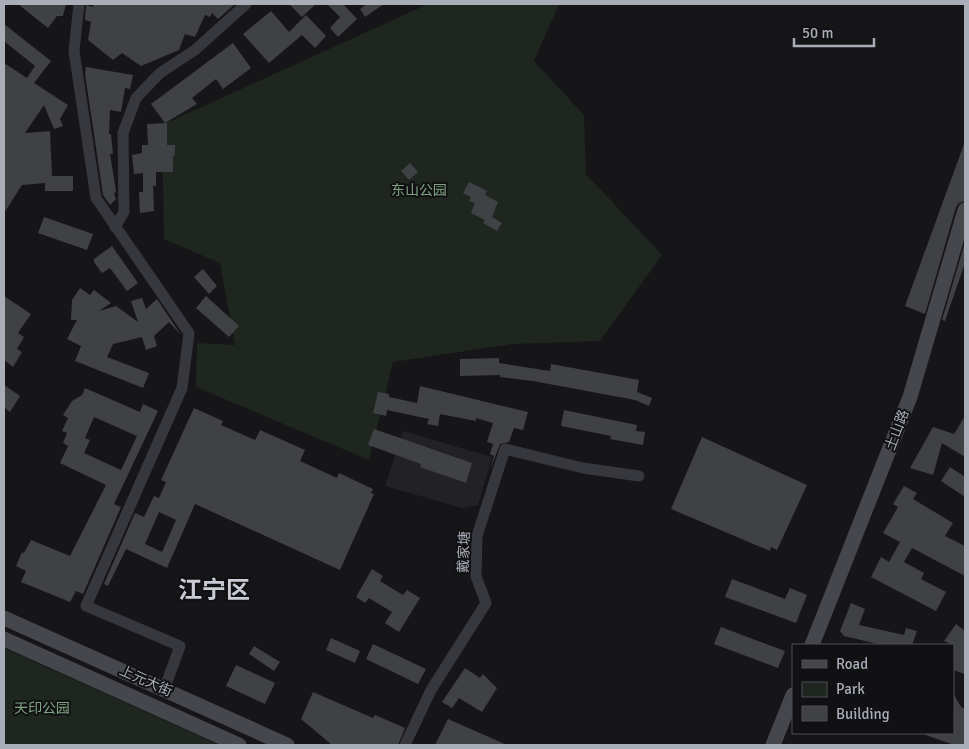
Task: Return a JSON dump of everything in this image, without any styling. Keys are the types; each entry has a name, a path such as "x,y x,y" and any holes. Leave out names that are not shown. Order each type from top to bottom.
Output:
{"main road":[{"name":"土山路","path":"812,644 910,397 965,210"},
{"name":"上元大街","path":"4,618 287,745"},
{"name":"上元大街","path":"4,639 239,745"},
{"path":"773,745 792,698"}],"street":[{"path":"79,4 74,51 96,198 189,333 182,388 86,606 180,646 164,690"},
{"path":"115,227 124,212 123,133 136,98 160,73 195,50 246,4"},
{"name":"戴家塘","path":"405,745 431,690 486,602 476,576 477,536 505,449 582,468 640,476"}],"shaded area":[{"path":"403,431 492,457 478,505 462,508 385,486"}],"green space":[{"name":"东山公园","path":"428,4 559,4 534,61 584,115 586,174 662,255 600,341 511,344 393,362 369,460 196,387 197,343 235,345 220,263 164,239 162,125"},
{"name":"天印公园","path":"4,648 219,745 4,745"}],"building":[{"path":"18,4 66,4 63,16 57,16 48,28"},
{"path":"93,4 235,4 218,19 212,13 210,17 205,15 195,37 185,34 179,50 141,66 122,53 113,60 88,40 91,22 85,20 86,5 93,7"},
{"path":"289,4 316,4 302,17"},
{"path":"327,4 343,4 357,19 338,37 330,28 340,17"},
{"path":"367,4 384,4 365,17 360,9"},
{"path":"271,11 289,32 306,15 326,36 315,48 302,35 269,63 243,34"},
{"path":"4,24 51,61 34,83 68,105 60,119 63,126 54,129 44,105 25,133 50,131 52,176 73,176 73,191 45,191 45,183 22,185 4,213 4,63 27,78 35,66 4,41"},
{"path":"233,43 251,68 223,89 216,79 192,98 197,104 165,123 151,104"},
{"path":"86,67 133,75 130,89 125,88 121,112 110,110 109,134 111,134 113,154 110,154 116,199 110,205 103,195 85,74"},
{"path":"167,123 167,145 175,145 173,172 156,172 156,186 153,186 154,211 140,213 139,192 143,192 143,173 134,174 132,155 142,153 142,145 148,145 147,124"},
{"path":"964,144 965,201 959,203 956,207 925,314 905,306"},
{"path":"410,163 418,172 409,180 401,171"},
{"path":"469,182 487,191 485,195 498,202 492,217 502,223 497,231 483,223 485,220 471,213 475,203 469,201 471,197 463,193"},
{"path":"44,217 93,234 87,250 38,233"},
{"path":"965,242 965,263 945,321 942,320"},
{"path":"112,246 138,283 127,291 110,268 102,273 94,262 94,259"},
{"path":"203,269 217,286 209,294 194,277"},
{"path":"80,288 90,295 94,290 111,303 99,311 116,306 138,322 131,301 142,298 146,309 157,299 181,335 169,322 154,336 157,346 146,350 142,337 113,344 107,357 149,373 143,388 75,361 81,346 67,339 77,320 71,320 72,300"},
{"path":"4,296 31,314 18,333 24,337 17,349 22,352 13,367 4,360"},
{"path":"206,296 239,326 229,337 196,308"},
{"path":"499,358 499,363 550,371 551,364 639,380 637,392 652,398 649,406 635,400 533,381 500,377 500,375 460,376 460,359"},
{"path":"4,385 20,396 10,412 4,407"},
{"path":"420,386 528,412 523,430 514,428 509,442 500,444 490,470 494,456 490,454 493,444 487,442 493,423 476,418 476,421 440,414 438,426 427,424 429,419 387,410 386,416 373,413 378,392 389,394 389,397 417,403"},
{"path":"85,388 140,412 143,404 158,411 114,504 121,507 83,594 76,591 70,602 21,582 26,571 16,566 22,552 24,553 31,540 70,556 106,485 60,463 68,446 63,443 67,433 62,431 68,418 63,415 72,401 82,395","holes":["94,417 137,436 121,470 84,453 90,440 85,438"]},
{"path":"194,408 223,421 221,425 255,440 260,430 305,450 300,461 337,478 339,473 373,489 371,493 374,494 340,570 195,504 167,568 126,549 108,586 104,584 135,513 144,517 154,496 159,498 166,482 161,480","holes":["159,512 176,520 162,552 145,544"]},
{"path":"564,410 637,425 636,431 645,432 643,445 610,439 611,436 561,426"},
{"path":"965,416 965,457 942,443 933,475 910,468 933,427 954,434"},
{"path":"374,429 472,463 466,483 420,467 421,464 368,445"},
{"path":"702,437 807,485 777,550 771,547 770,551 671,509"},
{"path":"950,467 965,477 965,497 941,481"},
{"path":"904,486 917,493 913,499 953,523 945,536 965,546 965,576 912,548 904,562 924,573 921,579 946,592 936,611 871,577 881,557 889,562 900,542 883,533 898,507 893,504"},
{"path":"372,569 383,576 380,581 403,595 407,590 420,598 399,632 385,623 392,612 369,598 365,603 356,597"},
{"path":"732,579 785,599 790,588 807,595 796,623 725,597"},
{"path":"851,603 865,609 859,625 904,635 906,628 917,631 912,644 878,644 844,636 840,631"},
{"path":"956,624 965,631 965,674 954,670 954,644 944,641"},
{"path":"721,627 785,651 778,668 714,644"},
{"path":"331,638 360,651 355,663 326,650"},
{"path":"373,644 426,669 418,684 366,659"},
{"path":"254,646 280,662 274,671 249,654"},
{"path":"236,665 275,683 265,704 226,686"},
{"path":"465,668 480,678 483,674 497,688 482,712 459,698 452,708 442,702"},
{"path":"313,692 373,718 375,715 405,728 398,745 332,745 301,719"},
{"path":"954,695 961,707 965,709 965,745 954,745 923,734 954,734"},
{"path":"448,719 507,745 435,745"}],"district":[{"name":"江宁区","path":"214,590"}]}
